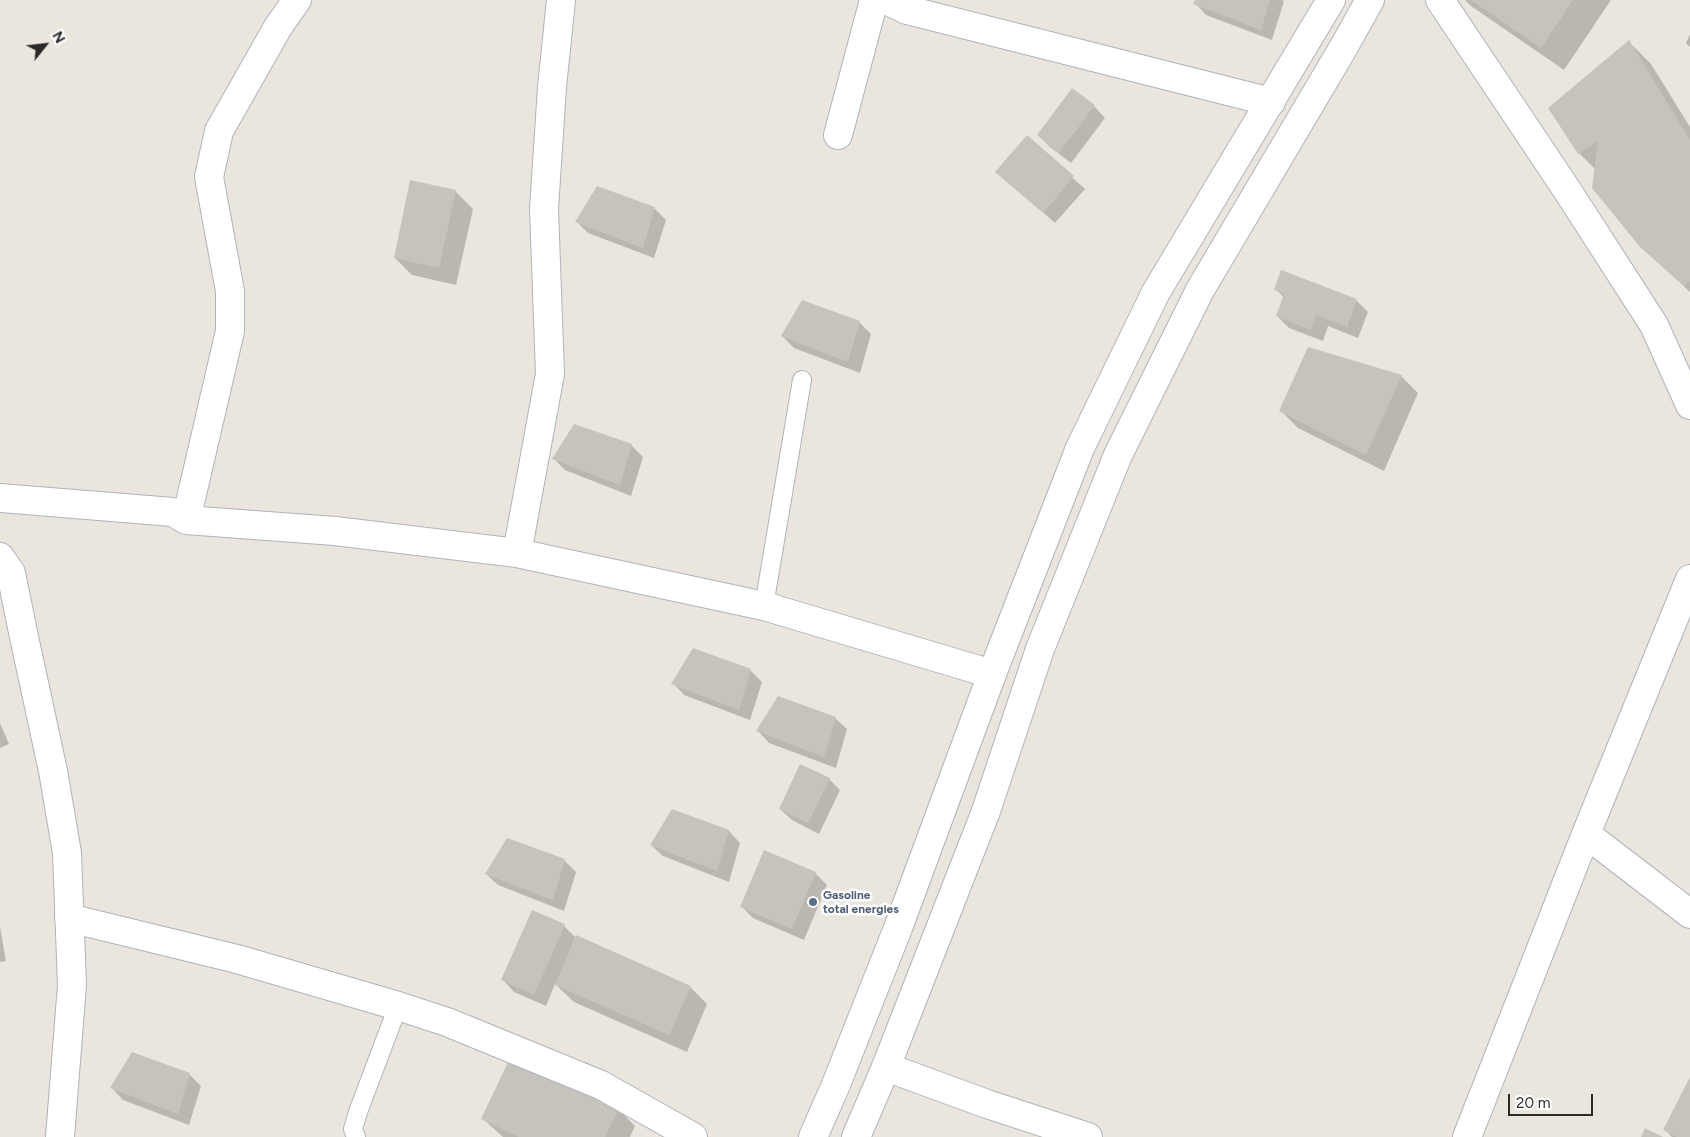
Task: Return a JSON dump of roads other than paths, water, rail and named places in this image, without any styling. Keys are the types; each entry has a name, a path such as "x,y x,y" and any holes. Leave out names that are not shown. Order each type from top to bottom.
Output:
{"street":[{"path":"186,520 230,331 230,291 209,177 219,131 278,27 297,0"},
{"path":"517,553 550,374 544,209 552,87 561,0"},
{"path":"838,134 874,0"},
{"path":"886,0 907,10 1271,102"},
{"path":"813,1137 835,1087 898,928 992,674 1080,448 1156,292 1331,0"},
{"path":"856,1137 886,1068 986,811 1040,649 1118,455 1200,290 1370,0"},
{"path":"1440,0 1568,190 1654,325 1690,405"},
{"path":"0,498 173,512 186,520 335,531 517,553 764,606 992,674"},
{"path":"0,557 12,573 53,770 67,853 72,985 60,1137"},
{"path":"1467,1137 1586,834 1690,580"},
{"path":"1586,834 1690,914"},
{"path":"70,918 237,959 447,1022 601,1085 693,1137"},
{"path":"886,1068 1088,1137"}],"lane":[{"path":"764,606 802,380"},
{"path":"356,1137 353,1129 358,1112 398,1006"}],"place":[{"name":"Gasoline total energies","path":"813,902"}]}
